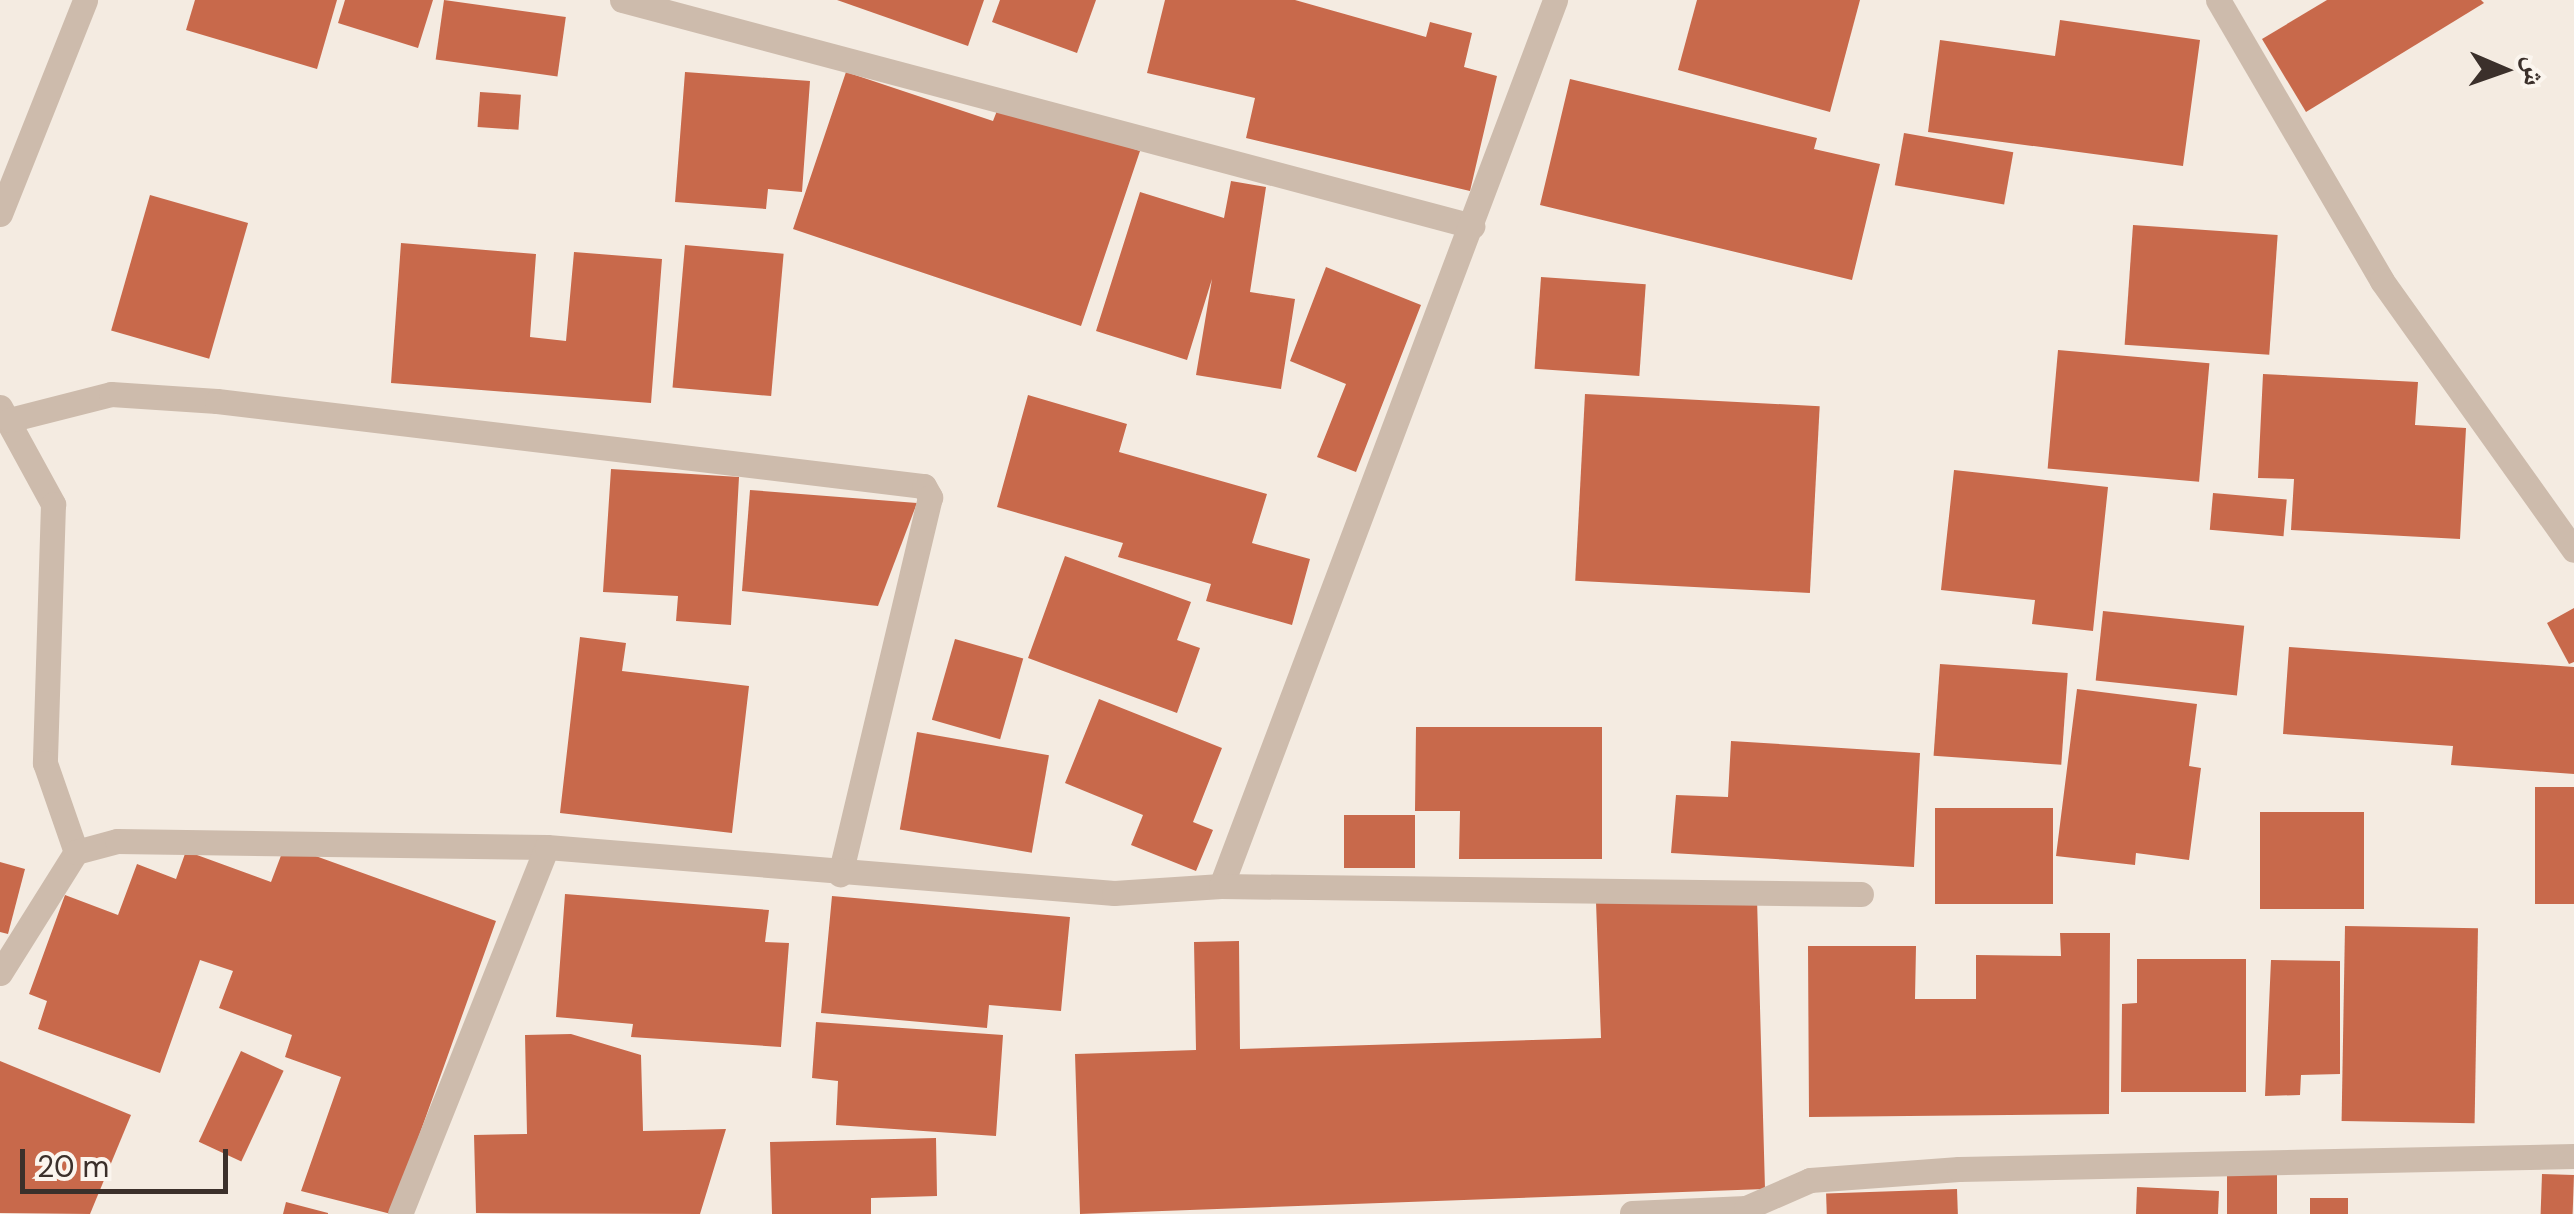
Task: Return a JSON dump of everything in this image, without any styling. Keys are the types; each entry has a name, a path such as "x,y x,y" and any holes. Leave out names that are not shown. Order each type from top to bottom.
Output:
{"street":[{"path":"0,214 85,0"},
{"path":"622,0 1472,226"},
{"path":"1221,886 1555,0"},
{"path":"2218,0 2382,281 2574,550"},
{"path":"76,852 45,762 53,504 4,413 111,394 217,401 924,486 930,497 840,874"},
{"path":"0,973 76,852 117,841 548,848 1114,893 1221,886 1861,894"},
{"path":"400,1214 548,848"},
{"path":"1632,1213 1746,1208 1810,1180 1959,1169 2574,1156"}],"building":[{"path":"195,0 337,0 317,69 186,30"},
{"path":"345,0 433,0 418,48 338,23"},
{"path":"444,0 566,17 557,77 436,59"},
{"path":"837,0 984,0 968,46"},
{"path":"1000,0 1096,0 1077,53 992,22"},
{"path":"1165,0 1295,0 1426,37 1430,22 1472,33 1464,67 1497,76 1470,191 1246,138 1255,98 1147,73"},
{"path":"1697,0 1860,0 1830,112 1678,70"},
{"path":"2327,0 2484,3 2306,112 2262,39"},
{"path":"2060,20 2200,40 2183,166 1928,132 1940,40 2055,56"},
{"path":"685,72 810,81 802,192 768,189 766,209 675,202"},
{"path":"846,72 993,121 1000,103 1140,151 1081,326 793,229"},
{"path":"1570,79 1817,138 1814,149 1880,164 1852,280 1540,205"},
{"path":"480,92 521,95 518,130 478,127"},
{"path":"1904,133 2013,152 2004,204 1895,185"},
{"path":"1231,181 1266,187 1250,292 1295,299 1281,389 1196,375 1212,279 1187,360 1096,331 1140,192 1224,218"},
{"path":"150,195 248,223 209,359 111,331"},
{"path":"2133,225 2278,235 2269,355 2125,345"},
{"path":"401,243 536,254 530,337 566,341 574,252 662,259 651,403 391,383"},
{"path":"685,245 784,254 771,396 673,387"},
{"path":"1326,267 1421,305 1356,472 1317,457 1346,384 1290,361"},
{"path":"1541,277 1646,284 1639,376 1535,369"},
{"path":"2058,350 2209,363 2199,482 2048,469"},
{"path":"2263,374 2418,382 2415,425 2466,428 2460,539 2291,530 2294,479 2258,478"},
{"path":"1585,394 1820,406 1810,593 1575,581"},
{"path":"1028,395 1127,424 1119,452 1267,494 1252,543 1310,559 1292,625 1206,601 1211,584 1118,557 1123,543 997,507"},
{"path":"611,469 739,477 731,625 676,621 678,596 603,592"},
{"path":"1954,470 2108,487 2093,631 2032,624 2035,600 1941,590"},
{"path":"750,490 917,503 878,606 742,591"},
{"path":"2213,493 2287,499 2283,536 2210,530"},
{"path":"1065,556 1191,602 1177,640 1200,648 1177,713 1028,658"},
{"path":"2574,608 2574,662 2569,664 2547,623"},
{"path":"2103,611 2244,626 2237,695 2096,681"},
{"path":"580,637 626,643 622,671 749,686 732,833 560,813"},
{"path":"955,639 1023,659 1000,739 932,720"},
{"path":"2289,647 2574,667 2574,774 2451,765 2453,746 2283,734"},
{"path":"1940,664 2068,673 2061,765 1934,756"},
{"path":"2077,689 2197,704 2189,766 2201,768 2189,860 2136,853 2135,865 2056,856"},
{"path":"1099,699 1222,748 1193,822 1213,830 1196,871 1131,845 1143,815 1065,783"},
{"path":"1416,727 1602,727 1602,859 1459,859 1460,811 1415,811"},
{"path":"917,732 1049,755 1032,853 900,829"},
{"path":"1731,741 1920,753 1914,867 1671,853 1676,795 1728,797"},
{"path":"2535,787 2574,787 2574,904 2535,904"},
{"path":"1935,808 2053,808 2053,904 1935,904"},
{"path":"2260,812 2364,812 2364,909 2260,909"},
{"path":"1344,815 1415,815 1415,868 1344,868"},
{"path":"285,845 496,921 391,1214 301,1191 341,1077 285,1057 292,1035 219,1008 233,971 200,960 160,1073 38,1029 47,1001 29,994 65,895 118,915 137,864 176,879 186,851 271,882"},
{"path":"0,862 25,869 8,934 0,932"},
{"path":"565,894 769,910 765,942 789,943 781,1047 631,1037 633,1024 556,1017"},
{"path":"832,896 1070,917 1061,1011 989,1005 987,1028 821,1013"},
{"path":"1757,898 1765,1189 1080,1214 1075,1054 1196,1050 1194,942 1239,941 1240,1049 1601,1038 1596,902"},
{"path":"2345,926 2478,928 2475,1123 2342,1121"},
{"path":"2060,933 2110,933 2109,1114 1809,1117 1808,946 1916,946 1915,999 1976,999 1976,955 2061,956"},
{"path":"2137,959 2246,959 2246,1092 2121,1092 2122,1004 2137,1003"},
{"path":"2271,960 2340,961 2340,1074 2301,1075 2300,1095 2265,1096"},
{"path":"816,1022 1003,1035 996,1136 836,1125 838,1081 812,1078"},
{"path":"571,1034 641,1055 643,1131 726,1129 700,1214 476,1213 474,1135 527,1134 525,1035"},
{"path":"241,1051 284,1071 241,1161 199,1142"},
{"path":"0,1061 131,1115 90,1214 0,1213"},
{"path":"936,1138 937,1196 871,1198 871,1214 772,1214 770,1142"},
{"path":"2227,1174 2277,1174 2277,1214 2227,1214"},
{"path":"2542,1174 2574,1175 2573,1214 2541,1214"},
{"path":"2137,1187 2219,1191 2218,1214 2136,1214"},
{"path":"1957,1189 1958,1214 1827,1214 1826,1194"},
{"path":"2310,1198 2348,1198 2348,1214 2310,1214"},
{"path":"286,1202 328,1213 328,1214 283,1214"}]}
